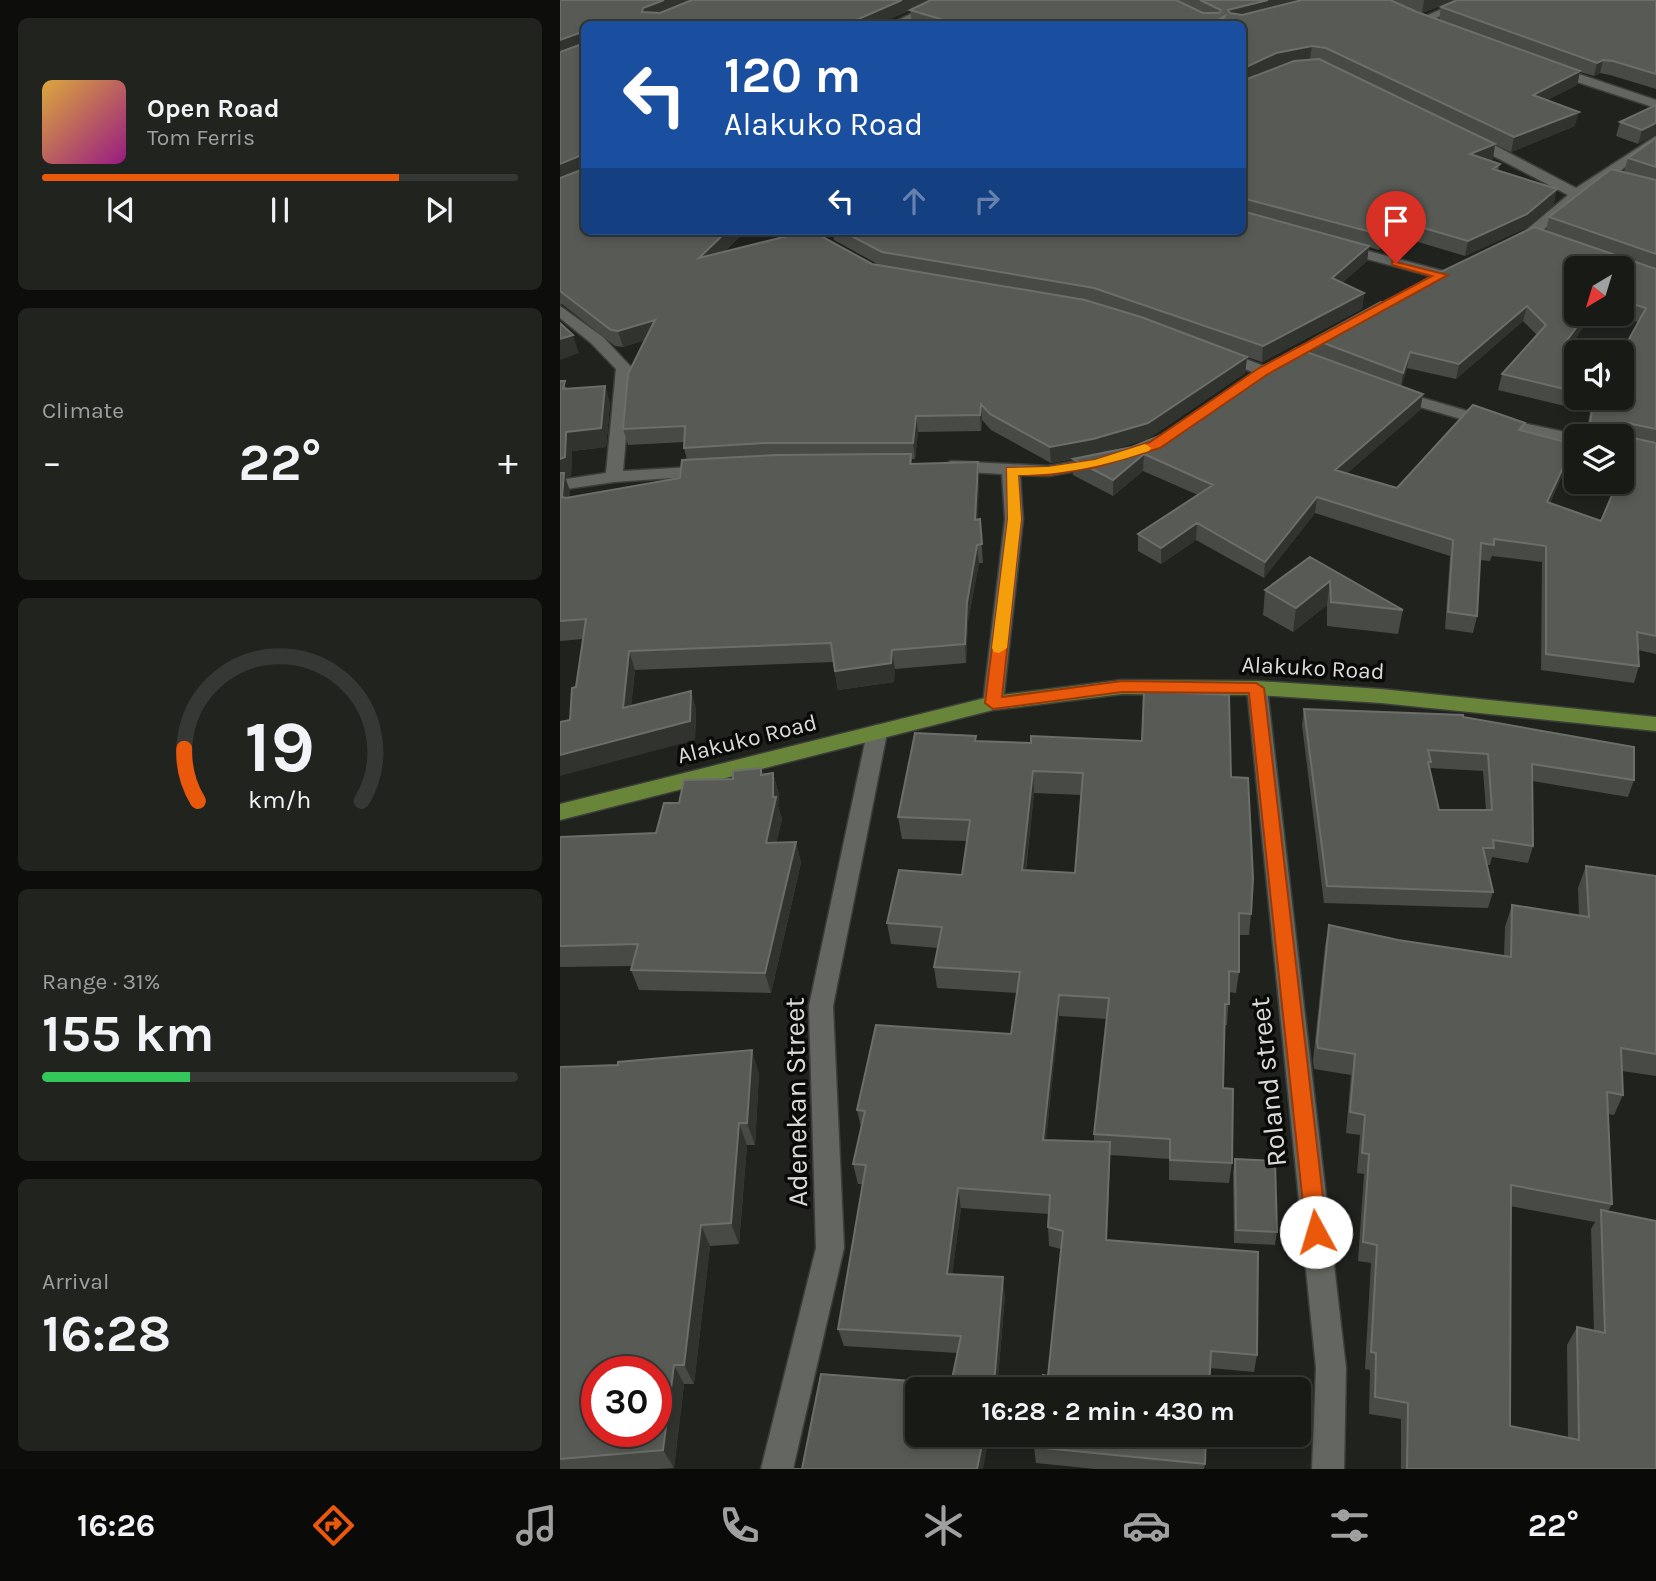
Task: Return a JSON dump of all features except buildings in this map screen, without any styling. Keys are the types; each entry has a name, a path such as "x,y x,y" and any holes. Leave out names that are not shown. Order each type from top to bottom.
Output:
{"main road":[{"name":"Alakuko Road","path":"560,813 993,703 1122,687 1256,688 1381,696 1656,724"}],"street":[{"path":"902,21 948,0"},
{"path":"1443,30 1415,19 1473,0"},
{"path":"1544,67 1656,104"},
{"path":"1461,134 1577,194"},
{"path":"1492,252 1536,237 1577,194 1613,176 1656,140"},
{"path":"1639,152 1656,157"},
{"path":"1327,244 1448,272 1344,329"},
{"path":"560,311 597,340 624,368 614,477"},
{"path":"1199,346 1269,369 1242,386"},
{"path":"1385,391 1468,416 1564,435"},
{"path":"934,466 1048,471 1120,456"},
{"path":"560,485 614,477 730,469"},
{"path":"993,703 1014,519 1012,471"},
{"name":"Roland street","path":"1256,688 1331,1368 1328,1469"},
{"name":"Adenekan Street","path":"777,1469 830,1248 821,1006 877,733"}],"slow traffic":[{"path":"999,648 1014,519 1012,471 1048,471 1097,463 1145,448"}],"route":[{"path":"1316,1232 1256,688 1122,687 993,703 1014,519 1012,471 1048,471 1097,463 1155,445 1263,371 1442,275 1396,263"}]}
